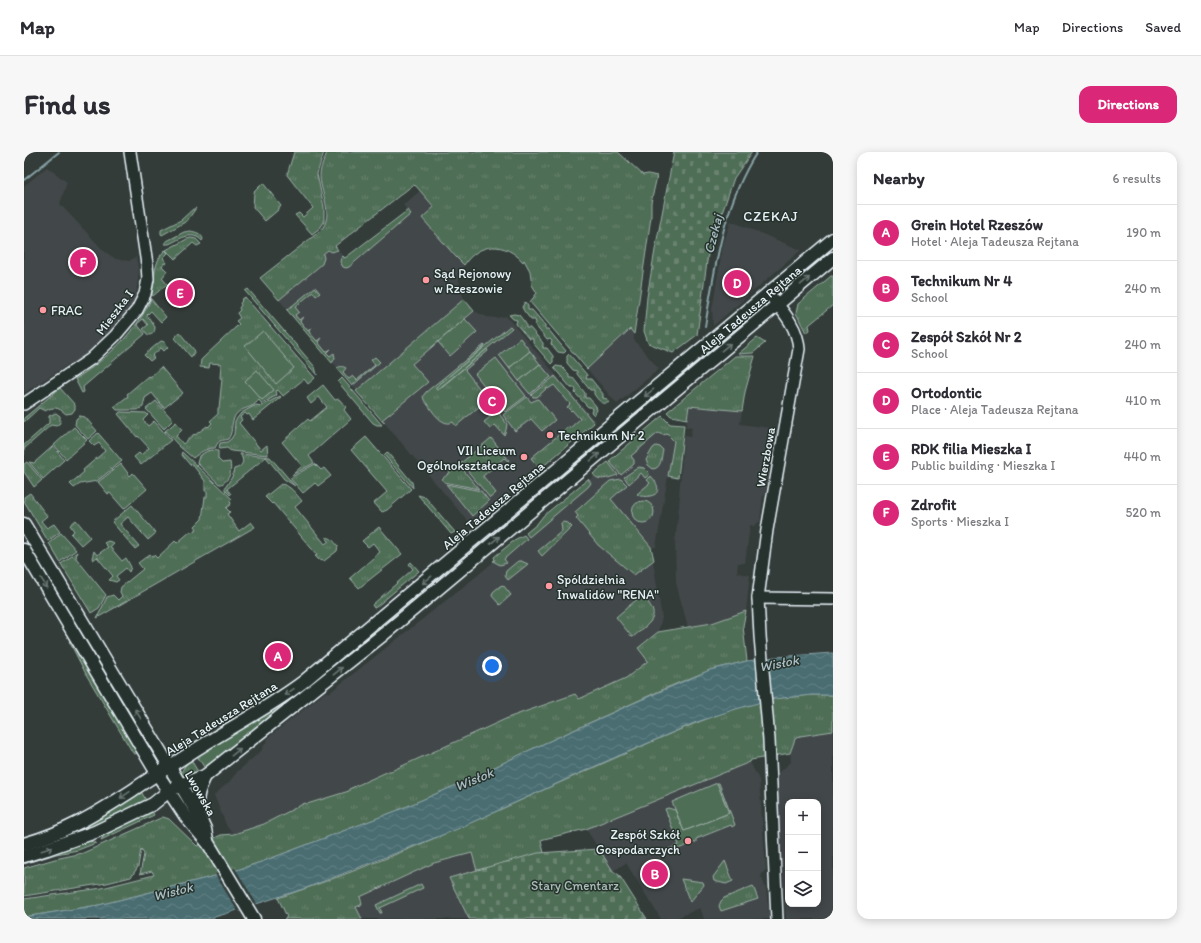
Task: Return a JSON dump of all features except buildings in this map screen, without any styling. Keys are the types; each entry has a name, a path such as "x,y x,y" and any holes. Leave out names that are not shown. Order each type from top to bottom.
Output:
{"main road":[{"name":"Aleja Tadeusza Rejtana","path":"24,844 50,836 94,815 169,768 190,753 251,717 312,675 833,239"},
{"name":"Aleja Tadeusza Rejtana","path":"24,856 95,832 153,804 169,791 180,785 205,776 384,634 833,258"},
{"name":"Lwowska","path":"24,524 199,816 205,829 208,843"},
{"name":"Lwowska","path":"24,550 158,774 186,817 208,843"},
{"path":"199,816 197,798 205,776"},
{"path":"153,804 168,805 186,817"},
{"path":"208,843 254,919"}],"street":[{"name":"Mieszka I","path":"25,404 91,359 103,349 127,322 145,294 148,279 147,264 130,152"},
{"name":"Wierzbowa","path":"768,293 796,331 799,344 799,354 776,479 758,598 767,722 777,919"},
{"path":"758,598 833,599"}],"shaded area":[{"path":"47,167 67,182 60,204 104,251 116,259 129,261 136,257 139,272 136,294 139,295 130,311 105,340 90,354 71,367 69,364 24,393 24,186"},
{"path":"420,191 434,208 422,218 464,265 459,279 464,299 357,391 279,300 322,264 323,254 328,250 336,252 338,250 343,256 341,258 349,267 410,214 403,205"},
{"path":"731,221 801,250 713,326 712,310 723,245"},
{"path":"474,311 487,317 497,318 506,316 596,422 472,526 382,420 428,382 412,364"},
{"path":"630,329 634,334 634,340 659,369 617,404 587,369"},
{"path":"689,406 742,411 740,424 779,429 765,495 763,496 760,521 754,526 750,525 745,563 738,563 737,573 750,575 746,611 712,623 688,627 676,583 675,544 684,436 690,437 692,428 686,427"},
{"path":"664,416 676,429 656,547 651,548 662,618 658,632 638,648 648,661 626,678 579,699 575,694 510,717 349,789 349,791 306,804 264,824 234,834 227,827 214,795 261,751 269,737 327,691 329,693 478,575"},
{"path":"833,731 833,919 786,919 785,907 821,907 821,799 785,799 785,905 776,775 791,762 790,753 795,739 800,736"},
{"name":"Zespół Szkół Gospodarczych","path":"750,762 759,780 766,869 761,876 766,889 770,919 704,919 700,908 674,919 661,919 626,863 613,871 586,829"},
{"path":"473,853 477,871 449,878 469,919 362,919 356,907 362,903 360,897 434,863"}],"green space":[{"path":"294,152 324,152 317,174 324,207 324,222 320,228 312,234 295,215 299,213 303,217 313,208 287,175"},
{"path":"327,152 618,152 643,175 648,174 657,176 651,203 651,217 634,334 630,329 587,369 530,302 537,293 532,285 530,271 524,260 523,262 508,250 492,247 485,248 477,252 470,257 464,265 422,218 434,207 416,186 413,185 335,246 338,250 332,252 328,250 323,254 324,258 322,264 279,300 260,278 320,231 325,225 327,211 320,180 320,173"},
{"path":"674,152 752,152 734,178 708,254 697,335 673,353 648,343 644,331 647,297"},
{"path":"263,183 281,206 265,221 253,207 254,192"},
{"path":"196,208 187,221 162,235 161,234 161,230 181,220"},
{"path":"408,210 411,214 349,267 343,267 340,262 343,256 345,258"},
{"path":"190,231 200,234 203,239 202,241 194,236 186,236 169,244 165,244 165,242 184,232"},
{"path":"187,239 196,239 201,244 197,246 193,243 175,259 166,250"},
{"path":"165,250 168,253 163,258 167,263 164,263 162,266 167,271 162,278 167,284 153,296 156,265"},
{"path":"831,276 833,276 833,305 809,325 810,330 806,333 796,313 798,304"},
{"path":"315,287 320,293 316,296 313,292 295,307 299,312 295,315 299,320 303,317 300,321 308,331 312,327 309,332 317,341 321,338 318,342 326,352 331,349 327,353 330,356 334,353 335,358 332,363 287,310"},
{"path":"248,289 315,367 317,375 245,291"},
{"path":"245,297 315,378 308,384 304,379 283,396 278,390 276,391 277,395 262,404 259,400 252,406 239,411 235,415 232,423 231,434 228,439 220,441 215,448 205,450 193,458 165,431 176,422 182,430 176,436 183,444 194,434 195,435 207,426 208,427 212,423 210,421 218,414 222,379 220,378 221,364 210,363 209,368 200,367 201,360 239,324 236,321 240,318 237,313 240,310 241,300"},
{"path":"151,299 166,317 161,322 151,311 147,315 155,327 153,333 148,335 143,329 148,325 143,319 137,324 145,334 83,387 84,392 82,393 75,379 97,364 119,345 137,323"},
{"path":"464,299 474,311 412,364 428,382 382,420 385,422 384,423 356,391"},
{"path":"525,302 528,306 528,310 532,310 545,325 545,329 548,329 566,351 564,353 558,352 551,344 552,341 550,339 547,340 535,325 535,320 531,320 524,311 522,307"},
{"path":"757,313 758,315 558,482 555,478 677,375 704,358"},
{"path":"509,315 519,315 526,324 526,328 530,328 543,343 543,348 547,348 553,356 553,362 551,364 533,343 533,339 529,339 516,324 517,320 513,319"},
{"path":"465,319 477,332 450,356 438,342"},
{"path":"510,326 512,328 437,390 435,388"},
{"path":"263,331 294,368 276,384 245,346"},
{"path":"179,332 195,351 191,357 175,338"},
{"path":"520,338 530,351 509,368 499,355"},
{"path":"757,338 765,343 753,353 738,354"},
{"path":"161,341 165,342 168,347 164,351 161,348 152,356 154,358 150,361 144,355"},
{"path":"484,345 485,346 435,388 438,390 487,349 488,351 465,370 507,424 504,435 495,425 490,429 484,422 495,413 486,401 456,426 453,422 449,423 440,420 424,400 423,396"},
{"path":"530,351 540,364 519,381 509,368"},
{"path":"569,354 587,375 586,379 591,379 603,394 603,398 610,402 600,402 594,394 594,390 590,390 577,374 577,371 573,370 567,363 567,356"},
{"path":"735,356 755,356 745,392 742,411 689,406 687,419 671,416 667,412"},
{"path":"375,357 380,362 352,386 337,368 342,366 346,368 343,372 349,379 353,376 357,380 375,365 371,360"},
{"path":"496,358 526,396 505,412 475,374"},
{"path":"540,364 551,377 530,394 519,381"},
{"path":"556,366 562,367 569,374 569,378 573,378 585,393 585,398 589,398 596,406 597,410 594,415 591,412 591,407 588,407 575,393 575,388 571,388 554,368"},
{"path":"161,367 183,393 164,408 152,393 145,398 143,407 137,410 117,410 114,407 128,396 127,394 148,376 150,377"},
{"path":"257,370 274,390 262,400 245,381"},
{"path":"555,376 594,423 540,469 531,458 568,427 570,428 580,419 567,407 570,404 554,385 548,389 547,388 537,397 533,397 531,395"},
{"path":"342,378 382,425 373,423 338,382"},
{"path":"323,385 335,400 339,399 346,407 344,410 351,419 309,456 314,463 292,475 302,466 282,442 308,419 310,421 327,407 319,397 311,404 307,398"},
{"path":"60,388 75,405 75,409 72,413 66,414 56,408 51,408 45,411 39,408 24,422 24,418"},
{"path":"280,396 281,397 253,420 249,414 247,415 245,413 240,417 242,420 239,423 261,450 267,445 268,455 231,451 227,448 219,449 220,443 227,442 231,439 234,434 235,421 241,413 256,405 262,406"},
{"path":"527,397 531,402 538,399 555,420 542,431 531,419 515,431 503,415"},
{"path":"156,401 173,420 164,429 146,409"},
{"path":"120,412 146,413 148,415 143,420 148,426 154,421 171,440 141,465 134,457 139,453 141,455 149,448 138,436 137,437 118,414"},
{"path":"56,413 60,416 60,423 56,426 51,425 24,449 24,445 49,423 49,416"},
{"path":"79,416 85,417 97,431 88,439 75,425 76,419"},
{"path":"662,416 670,424 684,425 678,478 668,476 674,441 667,434 663,435 658,433 631,456 634,460 634,464 621,475 609,461"},
{"path":"74,427 87,440 66,459 54,445"},
{"path":"98,433 122,461 97,481 80,484 74,488 70,484 84,472 83,470 105,451 99,443 94,446 89,441"},
{"path":"366,437 411,489 387,510 382,512 374,503 387,492 351,450"},
{"path":"491,438 509,460 508,461 504,458 483,476 496,493 490,498 461,463"},
{"path":"53,446 64,460 43,479 29,462 34,463"},
{"path":"656,446 663,450 660,464 658,467 653,469 648,465 646,460 653,448"},
{"path":"212,450 218,451 218,459 222,463 230,462 230,474 227,480 222,484 219,484 197,463 199,456"},
{"path":"182,452 232,499 230,501 231,504 226,508 230,512 227,514 239,531 251,522 255,527 97,618 107,597 113,595 118,600 122,596 120,592 121,587 143,569 138,563 150,554 157,558 175,541 177,543 191,531 192,532 197,529 195,526 202,519 207,491 205,491 205,481 192,464 190,465 181,454"},
{"path":"387,452 412,482 413,488 384,455"},
{"path":"240,454 270,457 295,486 284,479 266,457 227,489 231,494 230,495 225,488 232,477 234,469 239,467 243,461"},
{"path":"27,462 42,480 34,487 24,472 24,464"},
{"path":"608,462 618,475 605,479 595,477 593,474"},
{"path":"121,464 130,476 133,473 147,489 124,509 98,482"},
{"path":"315,464 321,470 324,468 331,476 318,486 315,483 303,493 290,478"},
{"path":"459,465 479,489 444,482 442,479"},
{"path":"639,467 644,468 650,474 645,478 641,473 629,484 624,477"},
{"path":"651,476 657,484 658,490 654,495 640,496 637,494 650,483 647,480"},
{"path":"588,479 591,483 588,487 529,537 526,533 537,524 543,516"},
{"path":"621,479 627,485 611,499 651,547 654,560 634,575 598,545 576,518 578,516 575,512 610,481"},
{"path":"281,484 290,488 302,501 295,507 325,544 329,541 326,538 329,538 338,546 337,551 324,561 319,560 315,556 317,555 273,503 272,504 265,497"},
{"path":"446,484 481,491 489,501 472,516"},
{"path":"30,493 47,516 41,521 47,528 54,524 60,532 48,541 24,501 24,497"},
{"path":"418,495 425,497 455,532 451,534"},
{"path":"643,501 651,504 654,512 651,520 643,523 635,520 632,512 635,504"},
{"path":"132,505 156,533 148,540 128,517 120,524 139,546 135,549 112,522"},
{"path":"76,520 90,537 81,545 71,534 74,531 70,525"},
{"path":"561,523 568,523 572,527 542,556 538,551 562,531"},
{"path":"379,527 402,554 359,588 350,578 380,552 373,543 368,547 362,541"},
{"path":"61,533 76,550 60,562 49,543"},
{"path":"524,535 527,539 504,559 507,563 500,565 493,561 495,560 494,557 516,539"},
{"path":"108,541 114,543 110,547 122,561 126,558 131,567 129,572 126,568 116,576 119,580 116,582 109,580 113,576 97,557 93,560 92,558 94,551 97,555 108,547 104,543"},
{"path":"77,552 76,558 106,595 99,608 91,613 61,564"},
{"path":"455,561 457,562 420,593 402,613 353,652 380,624"},
{"path":"518,561 528,564 508,580 505,576 506,571"},
{"path":"411,562 419,571 374,608 372,605 413,569 409,564"},
{"path":"503,585 511,595 500,605 492,596 493,592"},
{"path":"642,595 652,608 652,618 646,626 632,637 616,617"},
{"path":"746,611 743,626 747,661 710,670 666,688 466,781 396,811 231,872 99,905 24,917 24,899 102,888 154,875 152,871 140,874 144,854 141,849 138,867 131,877 107,883 24,896 24,868 83,853 163,817 169,819 197,846 221,835 234,834 264,824 305,803 307,804 349,791 349,789 510,717 575,694 579,699 626,678 648,661 638,648 658,632 712,623"},
{"path":"69,641 72,641 137,753 133,753 87,676"},
{"path":"833,695 833,731 800,736 795,739 790,753 751,760 750,762 586,829 541,840 544,853 477,871 472,853 434,863 360,897 362,903 356,907 362,919 284,919 287,917 278,898 416,846 700,721 758,702 778,698"},
{"path":"290,696 293,701 206,770 197,756"},
{"path":"191,760 200,775 185,779 180,775 184,767"},
{"path":"717,783 719,783 735,825 732,827 731,825 696,839 696,842 665,854 664,851 679,845 665,809 668,808 675,810 684,831 729,813"},
{"path":"717,783 729,813 684,831 672,802"},
{"path":"140,790 146,800 101,823 62,839 24,848"},
{"path":"152,811 154,815 101,840 104,835"},
{"path":"90,841 96,843 78,850 56,854 24,864 24,860"},
{"name":"Stary Cmentarz","path":"599,849 613,871 619,875 647,919 469,919 449,878 538,853"},
{"path":"725,861 733,881 726,884 714,881 713,877"},
{"path":"681,879 703,882 704,885 690,902"},
{"path":"421,884 423,888 380,908 382,913 380,913 376,905"},
{"path":"753,886 758,899 721,911 719,906 724,898"}],"water":[{"name":"Wisłok","path":"833,653 833,695 812,695 773,699 694,723 455,830 306,888 207,919 24,919 24,917 99,905 231,872 264,861 396,811 466,781 532,749 710,670 747,661 775,657"}],"pier":[{"path":"235,868 258,906 238,912 215,874"}],"waterway":[{"path":"24,180 59,152"},
{"name":"Czekaj","path":"705,327 717,259 728,215 745,172 757,152"}],"place":[{"name":"Zdrofit","path":"83,262"},
{"name":"Sąd Rejonowy w Rzeszowie","path":"426,280"},
{"name":"Ortodontic","path":"737,283"},
{"name":"RDK filia Mieszka I","path":"180,293"},
{"name":"FRAC","path":"43,310"},
{"name":"Zespół Szkół Nr 2","path":"492,401"},
{"name":"Technikum Nr 2","path":"550,435"},
{"name":"VII Liceum Ogólnokształcace","path":"524,457"},
{"name":"Spóldzielnia Inwalidów \"RENA\"","path":"549,586"},
{"name":"Grein Hotel Rzeszów","path":"278,656"},
{"name":"Zespół Szkół Gospodarczych","path":"688,841"},
{"name":"Technikum Nr 4","path":"655,874"}],"district":[{"name":"CZEKAJ","path":"771,216"}]}
